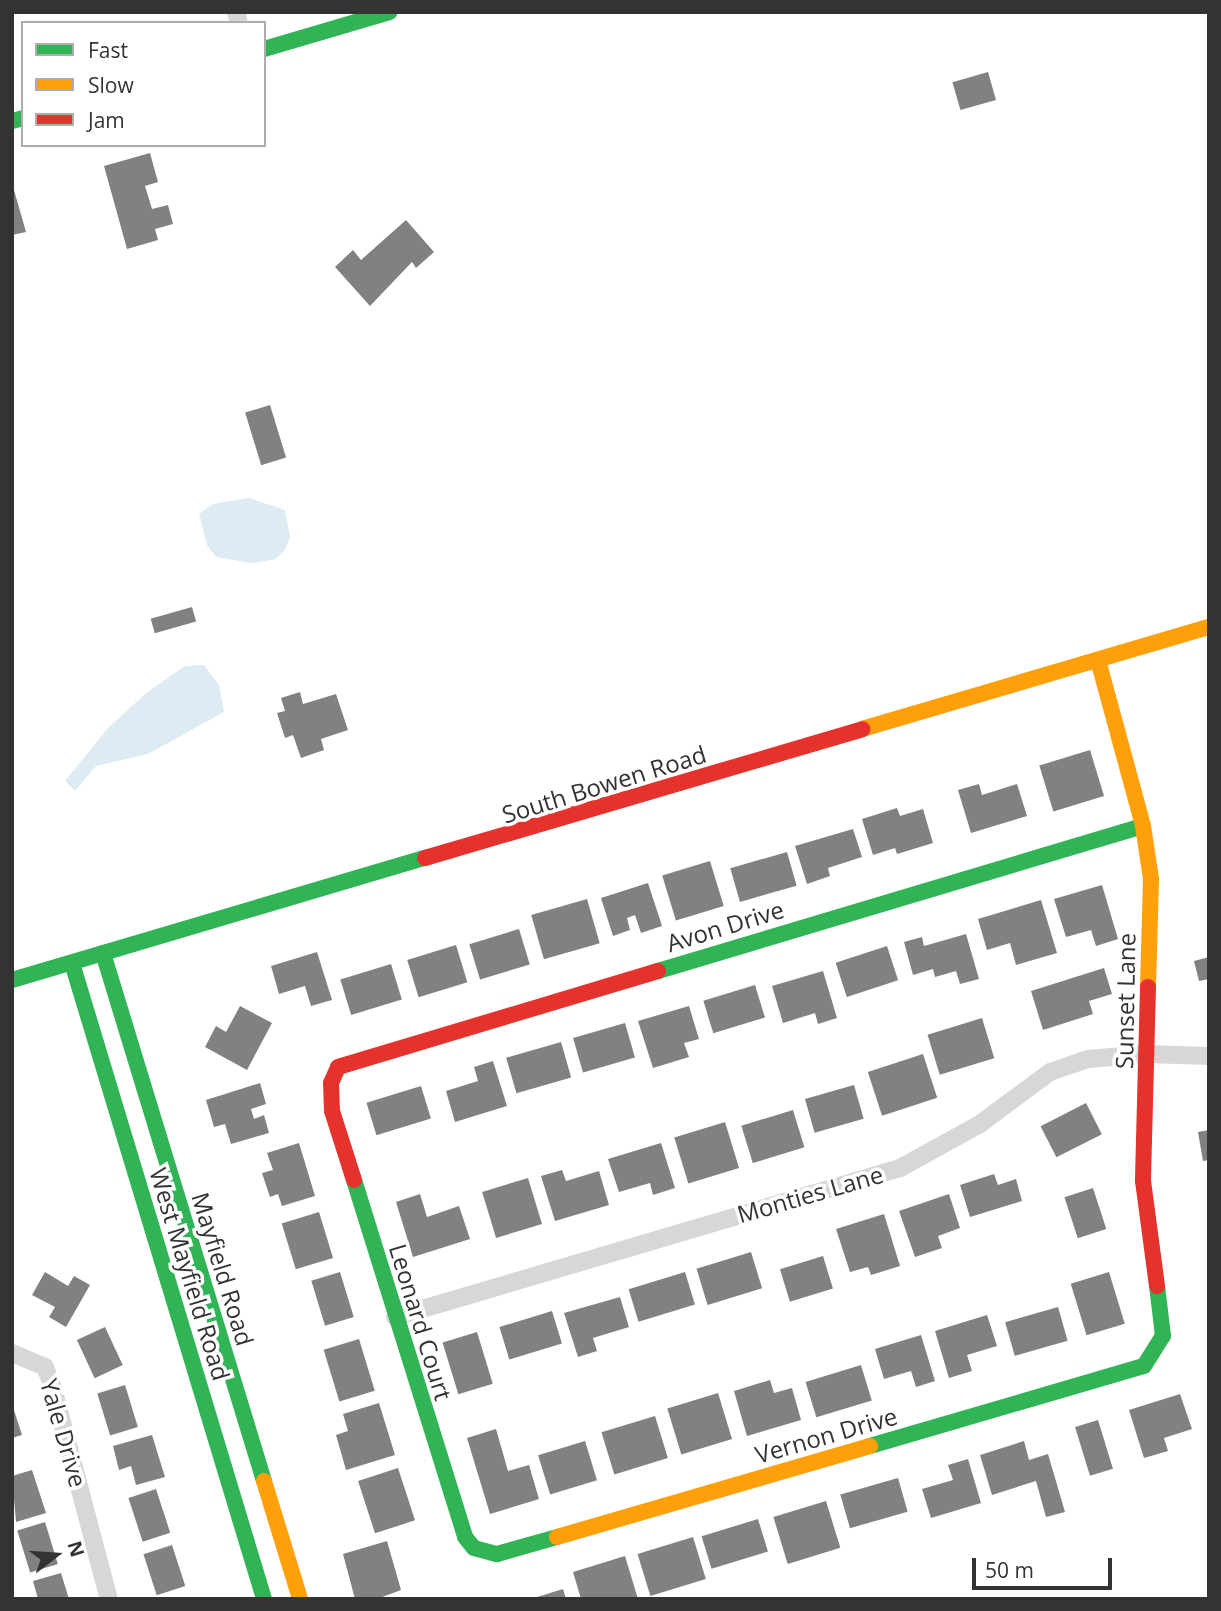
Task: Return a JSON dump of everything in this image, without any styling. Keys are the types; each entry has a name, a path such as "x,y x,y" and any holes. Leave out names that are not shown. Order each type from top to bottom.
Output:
{"street":[{"path":"266,48 390,12"},
{"name":"South Bowen Road","path":"12,980 1209,627"},
{"name":"Sunset Lane","path":"1098,660 1143,826 1151,879 1143,1181 1163,1336 1160,1348"},
{"name":"Avon Drive","path":"331,1083 338,1067 349,1062 1143,826"},
{"name":"Mayfield Road","path":"103,953 300,1599"},
{"name":"West Mayfield Road","path":"72,963 264,1599"},
{"name":"Monties Lane","path":"395,1317 900,1168 980,1124 1050,1072 1088,1059 1146,1054 1209,1056"},
{"name":"Leonard Court","path":"331,1083 332,1111 465,1536 474,1548 496,1554"},
{"name":"Vernon Drive","path":"496,1554 1144,1366 1160,1348"},
{"name":"Yale Drive","path":"21,1355 45,1367 52,1384 109,1599"}],"shaded area":[{"path":"249,498 285,510 290,537 285,550 276,559 252,563 216,557 207,545 199,514 213,504"},
{"path":"204,665 219,685 224,712 148,754 96,766 75,791 65,781 107,729 146,693 185,666"}],"building":[{"path":"988,72 996,100 960,110 952,82"},
{"path":"150,153 158,182 145,186 152,209 168,205 173,224 155,229 158,240 127,249 104,166"},
{"path":"14,190 26,232 12,235 12,191"},
{"path":"406,220 434,252 416,268 412,262 370,306 335,267 353,250 361,260"},
{"path":"270,405 286,458 261,465 245,413"},
{"path":"192,607 196,621 155,633 151,619"},
{"path":"300,692 303,704 336,694 348,730 321,739 324,750 301,758 293,735 285,738 277,713 285,711 281,698"},
{"path":"1090,750 1104,796 1053,811 1039,765"},
{"path":"979,784 982,795 1017,784 1027,816 971,833 958,790"},
{"path":"897,808 900,816 923,809 933,843 897,854 895,848 873,855 862,819"},
{"path":"853,829 862,857 828,868 830,876 807,884 795,846"},
{"path":"787,852 797,886 740,902 730,868"},
{"path":"710,861 724,906 676,921 662,876"},
{"path":"648,883 662,926 641,933 635,915 627,918 630,930 613,936 601,898"},
{"path":"1102,885 1118,939 1096,946 1091,930 1066,937 1054,899"},
{"path":"587,899 600,943 544,959 531,915"},
{"path":"1041,900 1057,953 1016,965 1010,943 987,950 978,919"},
{"path":"519,929 530,964 480,980 469,944"},
{"path":"966,934 979,979 960,984 956,971 935,977 933,969 913,975 904,942 922,937 924,946"},
{"path":"456,945 467,982 419,997 407,960"},
{"path":"887,946 898,980 847,997 836,963"},
{"path":"317,952 332,1000 311,1006 305,986 279,994 271,966"},
{"path":"1209,957 1209,979 1199,981 1194,961"},
{"path":"391,964 402,999 351,1015 340,979"},
{"path":"1104,968 1112,994 1089,1001 1093,1014 1043,1030 1031,991"},
{"path":"823,971 837,1018 818,1024 815,1013 783,1023 772,986"},
{"path":"755,985 765,1018 713,1033 703,1001"},
{"path":"240,1006 272,1023 247,1070 205,1047 216,1026 226,1032"},
{"path":"689,1006 699,1039 684,1043 689,1057 653,1068 638,1021"},
{"path":"982,1018 994,1058 940,1075 927,1035"},
{"path":"625,1023 635,1058 583,1072 573,1038"},
{"path":"561,1042 571,1078 516,1093 506,1058"},
{"path":"923,1054 937,1098 882,1116 868,1072"},
{"path":"493,1061 507,1106 455,1122 446,1091 478,1081 474,1067"},
{"path":"260,1083 266,1104 251,1109 254,1119 264,1115 269,1133 231,1144 225,1124 214,1127 206,1100"},
{"path":"854,1085 864,1119 815,1133 805,1099"},
{"path":"421,1086 431,1119 376,1135 366,1103"},
{"path":"1086,1103 1102,1134 1056,1157 1041,1126"},
{"path":"793,1110 804,1147 753,1163 741,1126"},
{"path":"725,1122 739,1168 688,1183 674,1137"},
{"path":"1209,1130 1209,1160 1203,1161 1198,1132"},
{"path":"299,1143 315,1196 282,1206 278,1194 270,1197 262,1173 273,1170 267,1153"},
{"path":"661,1143 675,1188 653,1195 650,1183 619,1192 608,1159"},
{"path":"562,1170 566,1181 599,1171 609,1205 555,1221 541,1176"},
{"path":"994,1174 998,1185 1016,1179 1022,1201 970,1217 960,1185"},
{"path":"528,1178 542,1224 496,1238 482,1192"},
{"path":"1093,1188 1106,1229 1078,1238 1064,1197"},
{"path":"420,1194 427,1217 459,1206 470,1239 413,1257 396,1202"},
{"path":"949,1194 960,1228 938,1236 942,1248 915,1257 899,1211"},
{"path":"319,1212 333,1258 296,1269 282,1223"},
{"path":"884,1214 900,1266 871,1275 868,1267 850,1272 836,1229"},
{"path":"751,1252 762,1288 708,1305 696,1269"},
{"path":"823,1256 833,1289 790,1302 780,1269"},
{"path":"45,1272 68,1286 74,1276 90,1285 66,1327 49,1317 55,1307 32,1295"},
{"path":"340,1272 354,1317 325,1326 311,1281"},
{"path":"685,1272 695,1305 639,1322 629,1289"},
{"path":"1109,1272 1125,1324 1087,1335 1071,1284"},
{"path":"620,1297 629,1327 593,1338 597,1351 578,1357 564,1313"},
{"path":"1058,1307 1068,1341 1015,1356 1005,1322"},
{"path":"552,1311 562,1344 509,1360 499,1327"},
{"path":"987,1315 997,1346 967,1355 972,1371 949,1378 935,1331"},
{"path":"105,1327 123,1365 95,1378 77,1340"},
{"path":"477,1332 493,1384 458,1394 443,1343"},
{"path":"921,1335 935,1381 916,1387 911,1371 884,1379 875,1349"},
{"path":"359,1339 375,1391 339,1401 324,1350"},
{"path":"861,1365 872,1400 816,1417 806,1382"},
{"path":"770,1380 774,1393 792,1388 801,1420 747,1436 734,1391"},
{"path":"125,1385 138,1427 110,1436 97,1393"},
{"path":"718,1393 732,1439 681,1454 667,1408"},
{"path":"1180,1394 1192,1429 1164,1438 1168,1451 1144,1458 1129,1410"},
{"path":"379,1403 395,1455 346,1470 336,1435 348,1431 343,1414"},
{"path":"12,1404 22,1435 12,1438"},
{"path":"655,1416 668,1458 614,1474 601,1432"},
{"path":"1098,1420 1113,1469 1090,1476 1075,1427"},
{"path":"496,1429 508,1471 529,1465 539,1499 490,1514 467,1438"},
{"path":"152,1435 165,1477 136,1485 131,1466 119,1470 113,1446"},
{"path":"585,1441 597,1480 550,1495 538,1455"},
{"path":"1024,1441 1029,1460 1048,1454 1065,1512 1046,1517 1036,1481 992,1495 980,1455"},
{"path":"968,1459 981,1503 931,1518 922,1489 953,1480 948,1465"},
{"path":"398,1468 415,1520 375,1533 358,1481"},
{"path":"32,1470 46,1513 16,1522 12,1476"},
{"path":"898,1478 908,1512 850,1528 840,1495"},
{"path":"156,1489 170,1533 143,1542 128,1498"},
{"path":"826,1501 840,1548 788,1564 773,1517"},
{"path":"758,1519 768,1552 712,1569 702,1536"},
{"path":"45,1522 58,1564 30,1573 17,1530"},
{"path":"693,1537 706,1579 650,1596 638,1554"},
{"path":"387,1541 401,1590 377,1599 355,1599 343,1554"},
{"path":"172,1545 185,1586 157,1595 143,1554"},
{"path":"625,1556 638,1599 581,1599 573,1572"},
{"path":"61,1573 69,1599 38,1599 33,1581"},
{"path":"563,1589 566,1599 534,1599 534,1598"}],"traffic: fast":[{"path":"266,48 390,12"},
{"path":"12,121 21,119"},
{"path":"658,971 1143,826"},
{"path":"12,980 425,858"},
{"path":"103,953 264,1481"},
{"path":"72,963 264,1599"},
{"path":"354,1180 465,1537 474,1548 497,1554 557,1537"},
{"path":"870,1446 1144,1366 1163,1336 1157,1286"}],"traffic: slow":[{"path":"862,729 1209,627"},
{"path":"1098,660 1143,826 1151,879 1148,987"},
{"path":"557,1537 870,1446"},
{"path":"264,1481 300,1599"}],"traffic: jam":[{"path":"425,858 862,729"},
{"path":"354,1180 332,1111 331,1083 338,1067 658,971"},
{"path":"1148,987 1143,1181 1157,1286"}]}
